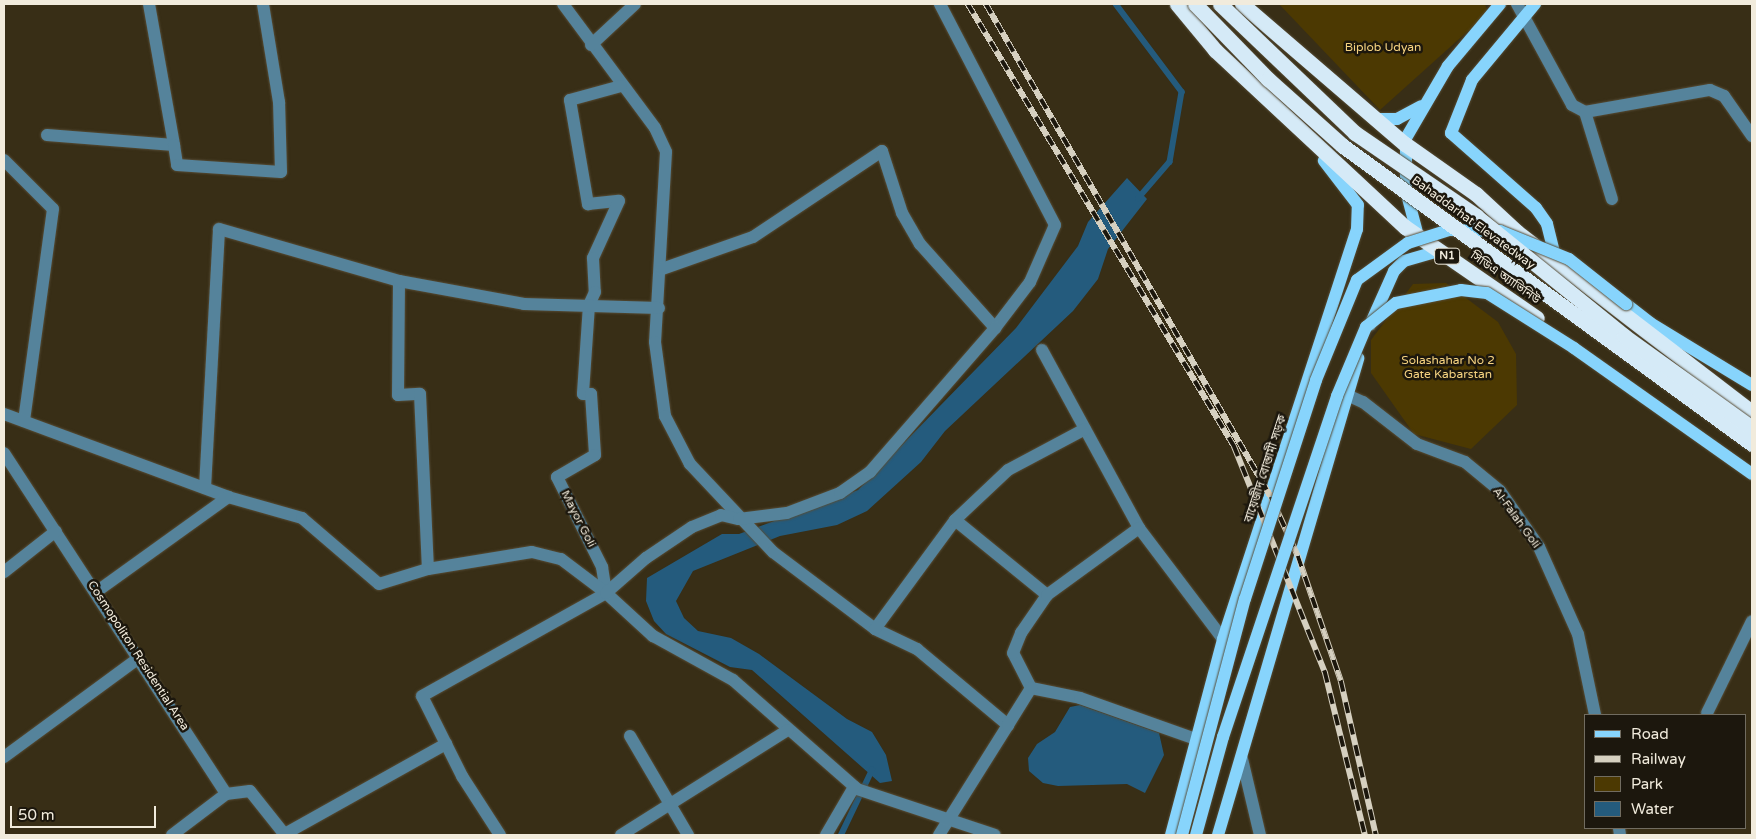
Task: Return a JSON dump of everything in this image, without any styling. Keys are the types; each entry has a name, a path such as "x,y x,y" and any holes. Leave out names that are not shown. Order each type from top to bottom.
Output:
{"highway":[{"name":"সিডিএ অ্যাভিনিউ","path":"1177,4 1215,50 1298,129 1418,236 1752,467"},
{"name":"Bahaddarhat Elevatedway","path":"1195,4 1343,146 1752,444"},
{"name":"Bahaddarhat Elevatedway","path":"1220,4 1355,133 1476,216 1624,336 1752,428"},
{"path":"1242,4 1405,144 1476,194 1516,232 1752,412"}],"main road":[{"path":"1418,236 1406,192 1405,144 1422,106 1500,4"},
{"path":"1535,4 1472,80 1451,133 1536,208 1547,224 1556,261"},
{"path":"1375,119 1397,119 1422,106"},
{"name":"বায়েজীদ বোস্তামী সড়ক","path":"1171,835 1223,639 1357,229 1358,205 1353,195 1298,129"},
{"path":"1182,835 1245,599 1316,380 1357,280 1375,264 1408,243 1449,230 1500,231 1569,259 1650,323 1752,385"},
{"path":"1218,835 1242,759 1347,395 1380,299 1404,261 1439,251"},
{"path":"1196,835 1223,737 1337,396 1366,327 1396,302 1461,290 1487,293 1574,348 1752,474"}],"street":[{"path":"149,4 177,165 281,172 279,102 263,4"},
{"path":"564,4 591,46 655,128 666,152 662,270 655,342 665,416 690,464 739,519 773,552 875,629 917,649 1008,725"},
{"path":"591,46 636,4"},
{"path":"500,835 446,744 422,696 606,593 646,558 692,527 721,515 739,519 813,504 870,472 995,328 1030,282 1055,226 940,4"},
{"path":"1517,4 1572,105 1585,112 1710,90 1724,96 1752,136"},
{"name":"Mayor Goli","path":"606,593 602,567 556,477 594,455 591,394 583,394 589,305 595,292 593,258 619,201 588,204 570,100 621,86"},
{"path":"1585,112 1612,198"},
{"path":"47,135 174,145"},
{"path":"662,270 753,237 882,151 902,213 920,244 995,328"},
{"path":"4,160 53,209 24,421"},
{"path":"205,488 219,229 399,281 524,304 659,308"},
{"path":"399,281 398,395 420,394 428,569"},
{"path":"1042,350 1139,528 1223,639"},
{"name":"Al-Falah Goli","path":"1347,395 1363,402 1418,444 1465,462 1500,491 1539,547 1578,634 1595,714"},
{"path":"4,414 228,497 302,518 379,584 428,569 532,552 561,559 606,593 653,636 733,680 856,788 890,803 950,818 995,835"},
{"path":"875,629 956,520 1008,470 1085,429"},
{"name":"Cosmopoliton Residential Area","path":"4,453 226,794"},
{"path":"96,592 228,497"},
{"path":"956,520 1047,595"},
{"path":"1031,688 1013,653 1047,595 1139,528"},
{"path":"4,572 56,531"},
{"path":"1706,713 1752,621"},
{"path":"4,757 139,658"},
{"path":"939,835 1031,688"},
{"path":"1031,688 1080,698 1196,739"},
{"path":"621,835 788,730"},
{"path":"630,736 688,835"},
{"path":"172,835 226,794 250,791 284,835 446,744"},
{"path":"1242,759 1260,835"},
{"path":"826,835 856,788"}],"green space":[{"name":"Biplob Udyan","path":"1279,4 1485,4 1488,13 1380,110"},
{"name":"Solashahar No 2 Gate Kabarstan","path":"1446,283 1498,322 1516,354 1517,405 1471,449 1414,434 1371,373 1371,340 1413,284"}],"water":[{"path":"1127,178 1147,199 1108,249 1098,279 1073,311 945,431 921,462 867,511 837,525 780,536 693,571 676,601 684,618 698,631 731,638 759,654 847,719 872,732 886,755 892,781 880,783 752,670 730,667 666,634 654,621 646,601 647,578 722,534 739,534 858,490 1016,328 1078,246 1088,222"},
{"path":"1080,705 1159,733 1164,755 1145,793 1127,784 1058,786 1043,783 1029,771 1028,758 1037,744 1055,732 1070,707"}],"waterway":[{"path":"1116,4 1182,92 1170,162 1139,198"},
{"path":"841,835 872,770"}],"railway":[{"path":"968,4 1234,446 1325,672 1365,835"},
{"path":"986,4 1271,497 1298,556 1341,681 1376,835"}]}
